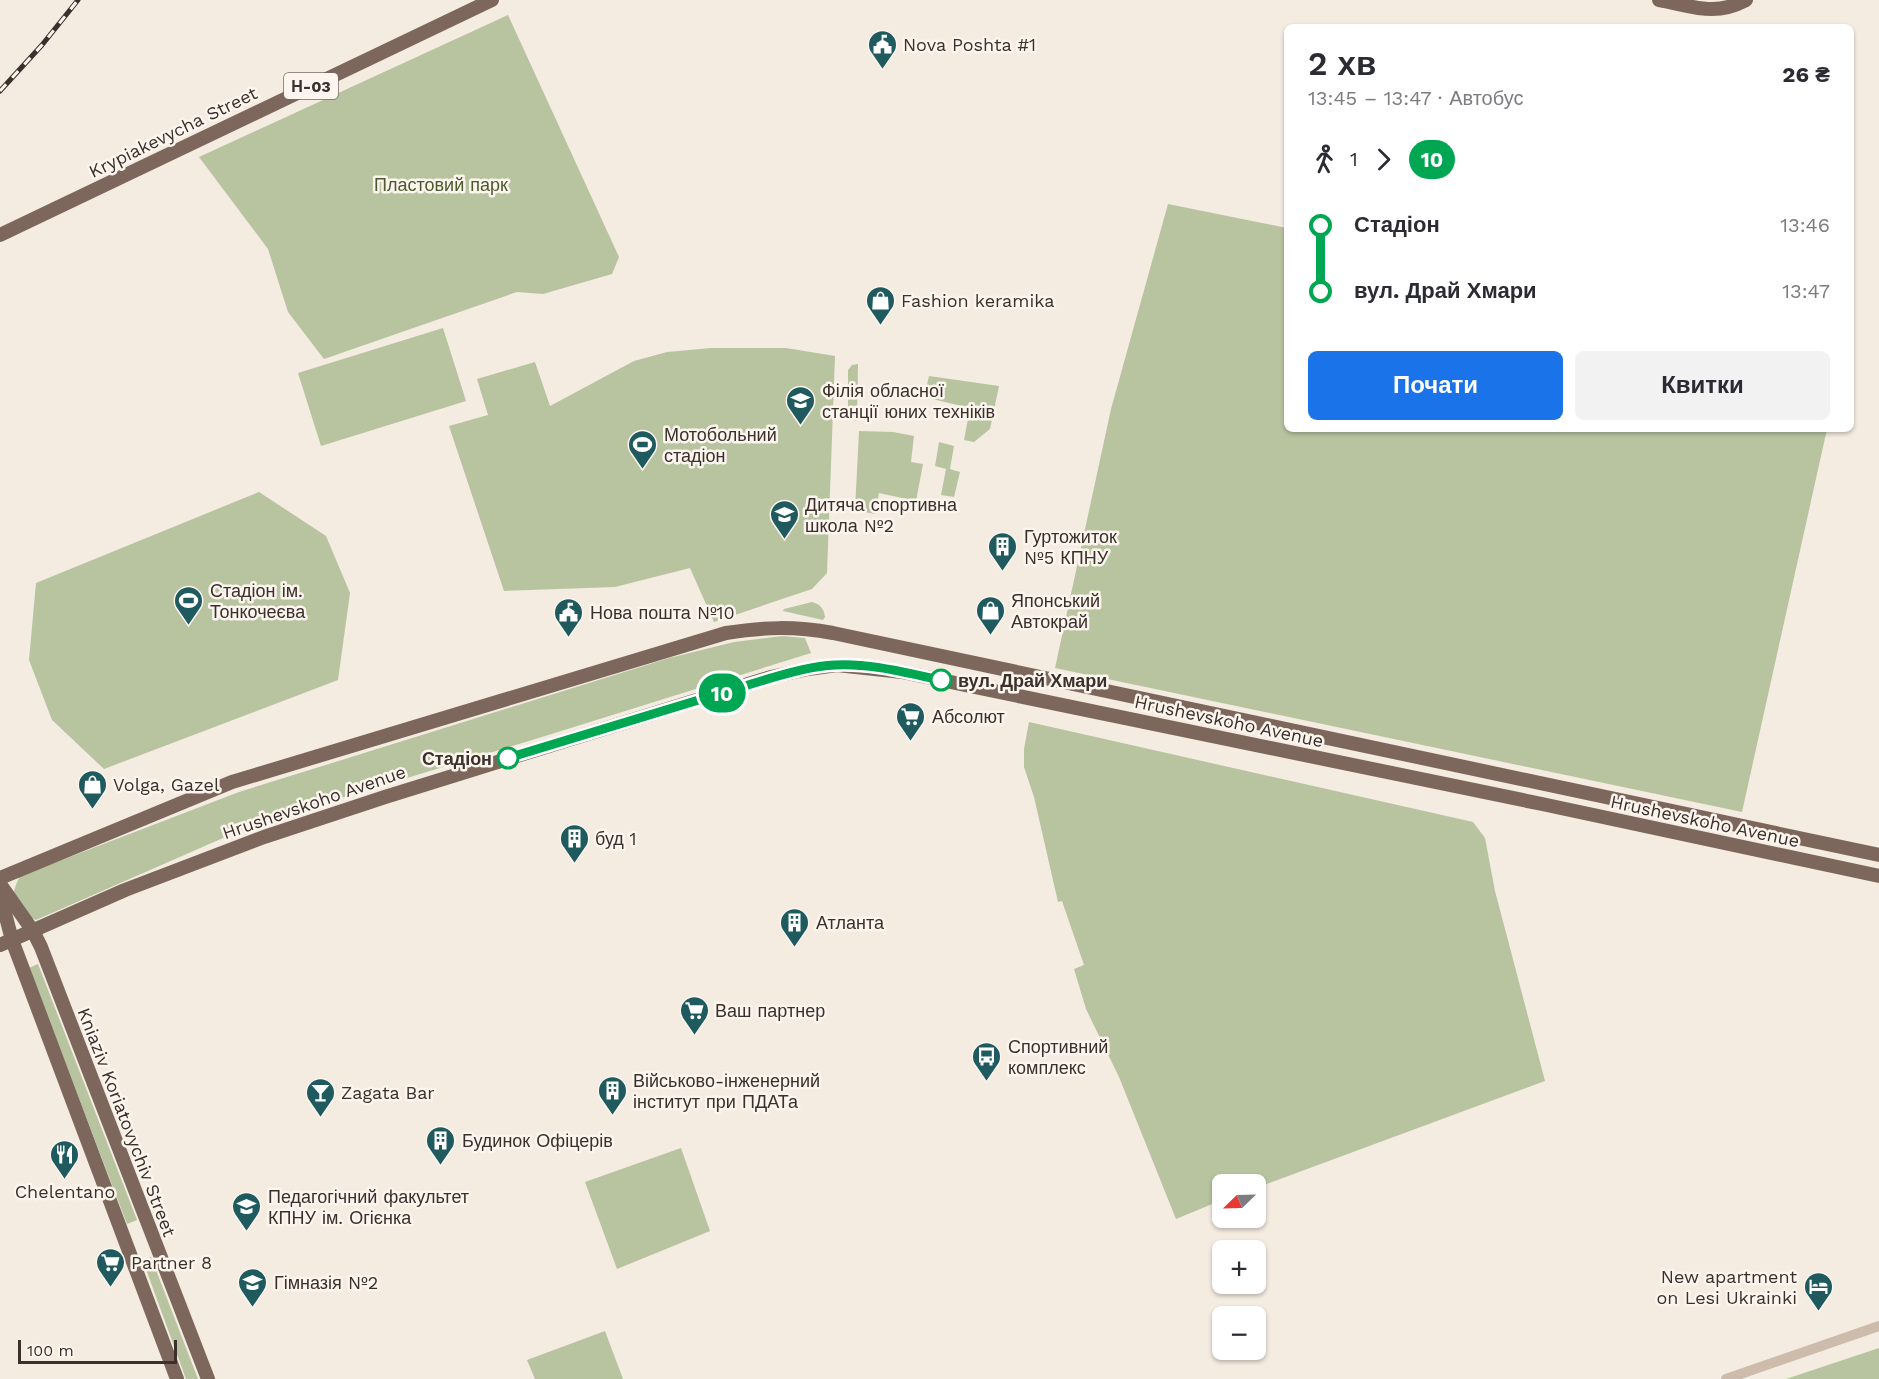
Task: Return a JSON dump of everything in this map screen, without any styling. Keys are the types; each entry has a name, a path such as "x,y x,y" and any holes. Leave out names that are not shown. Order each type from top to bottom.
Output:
{"main road":[{"name":"Krypiakevycha Street","path":"0,235 492,0"},
{"path":"1659,0 1717,11 1732,8 1746,0"},
{"name":"Hrushevskoho Avenue","path":"0,878 232,782 726,633 762,627 808,629 833,633 1879,855"},
{"name":"Hrushevskoho Avenue","path":"6,942 188,865 321,817 771,678 837,665 902,672 1879,876"},
{"name":"Kniaziv Koriatovychiv Street","path":"0,884 33,931 208,1379"},
{"path":"0,894 6,942 177,1379"}],"street":[{"path":"1726,1379 1879,1326"}],"green space":[{"name":"Пластовий парк","path":"508,15 619,257 612,274 543,294 517,292 324,359 288,312 268,249 199,157"},
{"path":"1168,204 1284,227 1284,432 1826,432 1742,812 1055,668 1111,409"},
{"path":"443,328 466,401 321,446 298,373"},
{"name":"Мотобольний стадіон","path":"711,348 786,348 835,356 827,573 812,589 714,622 690,568 615,587 504,591 449,426 488,415 477,379 535,362 550,406 634,361 667,352"},
{"path":"858,364 857,421 848,419 848,370 852,365"},
{"path":"929,376 999,386 990,429 974,442 964,440 970,408 924,397"},
{"path":"859,431 893,432 914,436 911,462 923,464 916,501 879,493 875,514 855,510"},
{"path":"939,442 954,446 950,469 960,472 954,497 941,495 946,469 935,466"},
{"name":"Стадіон ім. Тонкочеєва","path":"259,492 326,536 350,593 338,680 104,769 52,720 29,660 36,583"},
{"path":"812,602 823,609 825,617 823,620 783,611 784,609"},
{"path":"782,636 805,638 811,653 255,824 36,920 22,912 15,903 14,891 20,876 239,792 669,658 734,642"},
{"path":"1029,722 1473,822 1485,838 1495,891 1545,1081 1266,1184 1266,1174 1212,1174 1212,1204 1176,1219 1119,1077 1086,1009 1074,969 1084,965 1062,901 1058,902 1034,797 1024,767 1024,749"},
{"path":"38,964 137,1220 127,1224 29,968"},
{"path":"681,1148 710,1231 617,1269 585,1182"},
{"path":"151,1257 198,1379 186,1379 143,1261"},
{"path":"605,1331 623,1379 535,1379 527,1360"},
{"path":"1879,1348 1879,1379 1786,1379"}],"railway":[{"path":"0,91 42,45 78,0"}],"bus line":[{"name":"10","path":"508,758 771,678 808,669 837,665 877,668 941,680"}],"place":[{"name":"Nova Poshta #1","path":"882,70"},
{"name":"Fashion keramika","path":"880,326"},
{"name":"Філія обласної станції юних техніків","path":"801,426"},
{"name":"Мотобольний стадіон","path":"643,470"},
{"name":"Дитяча спортивна школа №2","path":"784,540"},
{"name":"Гуртожиток №5 КПНУ","path":"1003,572"},
{"name":"Стадіон ім. Тонкочеєва","path":"189,626"},
{"name":"Японський Автокрай","path":"990,636"},
{"name":"Нова пошта №10","path":"569,638"},
{"name":"вул. Драй Хмари","path":"941,680"},
{"name":"Абсолют","path":"911,742"},
{"name":"Стадіон","path":"508,758"},
{"name":"Volga, Gazel","path":"92,810"},
{"name":"буд 1","path":"574,864"},
{"name":"Атланта","path":"795,948"},
{"name":"Ваш партнер","path":"694,1036"},
{"name":"Спортивний комплекс","path":"987,1082"},
{"name":"Військово-інженерний інститут при ПДАТа","path":"612,1116"},
{"name":"Zagata Bar","path":"320,1118"},
{"name":"Будинок Офіцерів","path":"441,1166"},
{"name":"Chelentano","path":"65,1180"},
{"name":"Педагогічний факультет КПНУ ім. Огієнка","path":"247,1232"},
{"name":"Partner 8","path":"110,1288"},
{"name":"Гімназія №2","path":"253,1308"},
{"name":"New apartment on Lesi Ukrainki","path":"1818,1312"}]}
